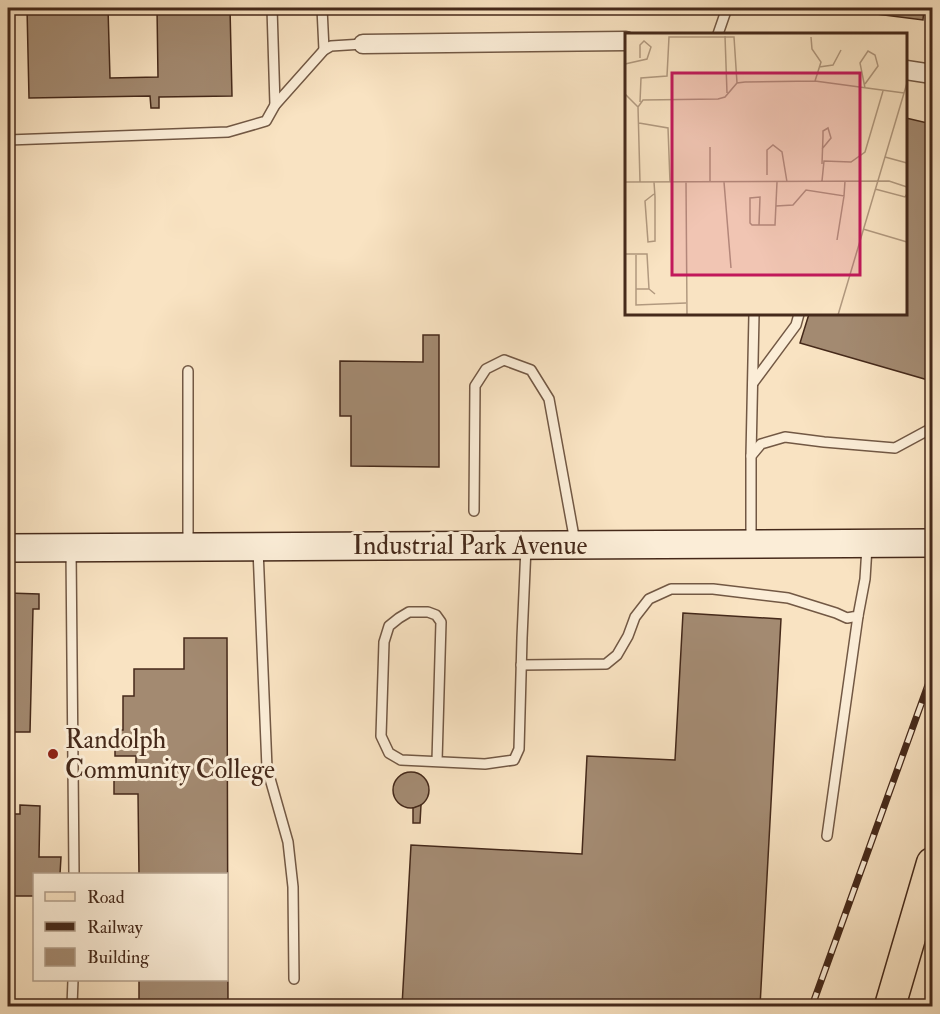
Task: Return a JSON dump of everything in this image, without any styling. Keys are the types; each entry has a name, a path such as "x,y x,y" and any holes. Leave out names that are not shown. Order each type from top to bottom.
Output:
{"main road":[{"path":"890,1006 933,863"}],"street":[{"path":"363,44 625,41"},
{"path":"907,70 933,74"},
{"name":"Industrial Park Avenue","path":"8,548 933,543"}],"lane":[{"path":"272,8 275,105"},
{"path":"322,8 324,50"},
{"path":"718,33 727,8"},
{"path":"8,140 228,132 266,122 275,105 324,50 331,46 363,44"},
{"path":"751,544 754,315"},
{"path":"753,383 796,325 799,315"},
{"path":"474,511 475,386 486,369 504,360 531,370 549,399 576,545"},
{"path":"188,371 188,547"},
{"path":"751,456 761,444 785,437 896,448 933,428"},
{"path":"826,836 865,579 867,543"},
{"path":"437,761 441,622 436,615 428,612 409,612 389,626 384,642 381,736 389,753 401,760 485,764 514,760 519,750 526,545"},
{"path":"258,546 267,768 288,843 293,887 294,979"},
{"path":"71,547 74,873"},
{"path":"521,665 606,664 617,655 628,636 635,617 649,599 671,589 713,589 788,598 847,618 858,616"},
{"path":"72,1006 73,981"}],"building":[{"path":"27,8 108,8 110,78 158,77 157,8 230,8 232,96 159,97 159,108 151,108 150,96 29,98"},
{"path":"862,8 924,8 923,20 861,12"},
{"path":"907,118 932,124 932,361 928,380 800,343 809,315 907,315"},
{"path":"423,335 439,335 439,467 351,466 351,416 340,416 340,361 423,362"},
{"path":"8,593 39,594 39,609 33,609 30,732 8,732"},
{"path":"683,613 781,619 760,1006 402,1006 411,845 582,854 587,756 675,760"},
{"path":"184,638 227,638 228,873 139,873 138,794 114,794 114,777 136,777 136,756 115,756 115,730 123,730 123,696 134,696 134,669 184,669"},
{"path":"411,772 424,777 429,790 424,803 411,808 398,803 393,790 398,777"},
{"path":"20,805 40,806 39,857 61,857 60,873 33,873 33,896 8,896 8,814 20,814"},
{"path":"421,805 420,823 413,823 413,808"},
{"path":"139,981 228,981 228,1006 139,1006"}],"railway":[{"path":"812,1006 932,674"}],"place":[{"name":"Randolph Community College","path":"53,754"}]}
